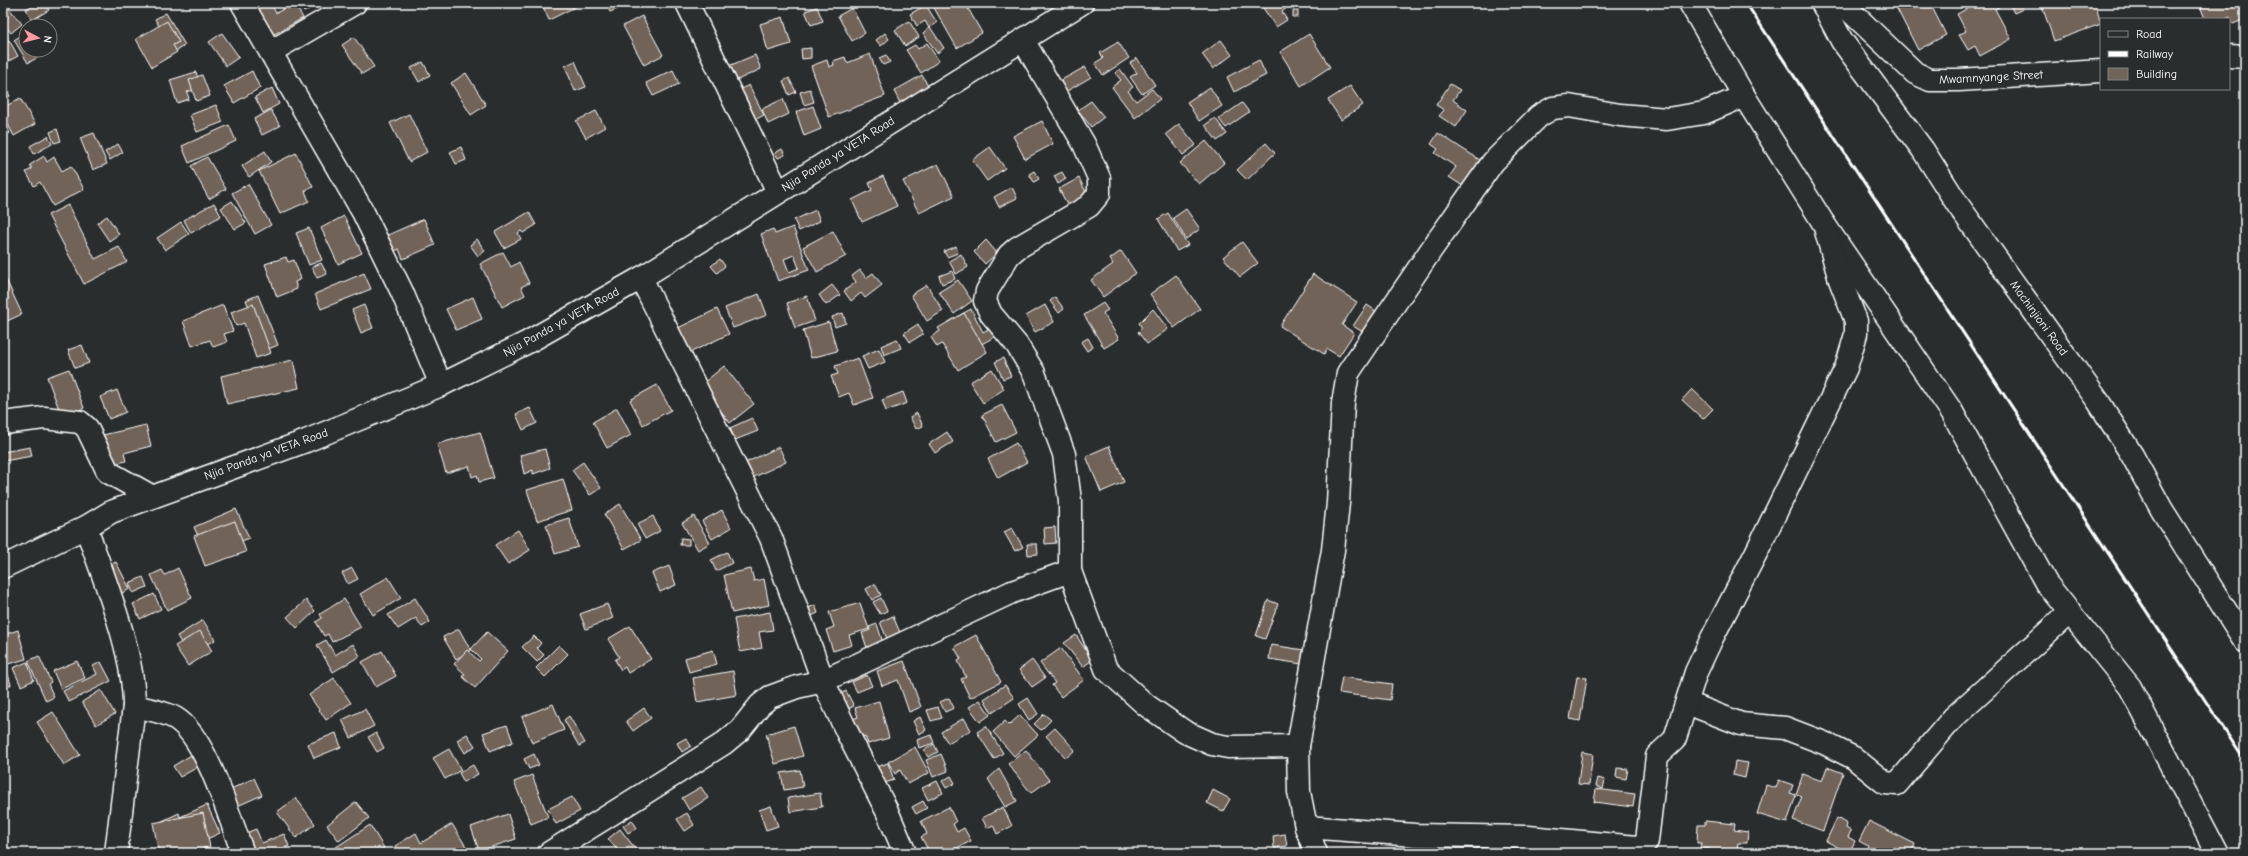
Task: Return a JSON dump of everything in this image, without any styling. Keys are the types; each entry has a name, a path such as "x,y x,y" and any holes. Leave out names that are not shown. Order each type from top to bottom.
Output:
{"street":[{"path":"242,3 272,51 363,212 402,292 441,385"},
{"path":"272,51 355,3"},
{"path":"686,3 778,192"},
{"name":"Njia Panda ya VETA Road","path":"3,567 86,527 111,512 151,496 306,441 441,385 528,342 641,278 1082,3"},
{"path":"1690,3 1744,96 1824,224 1952,412 2046,583 2130,687 2217,853"},
{"name":"Machinjioni Road","path":"1822,3 1842,41 1923,150 1958,205 2098,401 2132,455 2162,510 2245,641"},
{"name":"Mwamnyange Street","path":"1838,3 1848,9 1915,74 1930,80 1959,80 2100,71"},
{"path":"1023,40 1084,144 1100,183 1099,194 1089,206 1017,248 1009,255 985,296 985,301 991,314 1017,345 1034,373 1064,454 1070,501 1070,571 1106,670 1146,705 1186,732 1212,744 1228,747 1298,746"},
{"path":"2230,56 2245,57"},
{"path":"1316,853 1306,827 1299,792 1298,746 1333,550 1344,388 1348,374 1430,250 1493,162 1539,116 1553,108 1569,106 1620,115 1667,119 1704,113 1744,96"},
{"path":"1306,827 1415,835 1528,837 1641,846 1647,841 1656,756 1674,740 1696,672 1846,368 1856,334 1856,321 1838,274 1824,224"},
{"path":"641,278 771,538 786,575 823,681 887,811 905,853"},
{"path":"3,424 44,418 80,422 87,428 108,472 151,496"},
{"path":"86,527 132,672 134,706 116,853"},
{"path":"549,853 723,744 740,730 760,705 770,697 798,687 823,681 1012,592 1070,571"},
{"path":"1687,703 1741,724 1785,728 1824,743 1854,758 1885,783 1896,784 1952,718 2070,612"},
{"path":"134,706 173,717 181,722 192,735 204,752 243,853"}],"building":[{"path":"37,3 45,3 49,10 35,18 31,18 26,9"},
{"path":"273,3 271,4 276,13 294,3 303,18 271,36 254,4"},
{"path":"299,3 318,3 304,12"},
{"path":"552,3 581,4 549,20 543,7"},
{"path":"606,3 631,3 610,12"},
{"path":"874,3 886,3 877,8"},
{"path":"939,3 965,3 982,33 957,48 933,6"},
{"path":"1266,3 1292,3 1282,12 1287,20 1276,27 1263,8 1268,5"},
{"path":"1894,3 1930,3 1946,35 1918,50"},
{"path":"1978,3 1997,3 1999,7 1995,9 2011,39 1980,56 1975,46 1968,50 1959,35 1966,31 1957,14"},
{"path":"2009,3 2021,3 2023,9 2014,13"},
{"path":"2041,3 2095,3 2100,24 2054,41"},
{"path":"2128,3 2149,3 2129,7"},
{"path":"2199,3 2245,3 2245,19 2233,24 2230,17 2205,18"},
{"path":"926,5 937,23 929,28 925,21 917,26 910,14"},
{"path":"8,7 18,19 18,27 11,33 3,23 3,11"},
{"path":"817,7 823,21 811,25 805,11"},
{"path":"852,8 865,33 852,41 838,16"},
{"path":"1293,11 1298,11 1298,17 1293,17"},
{"path":"166,13 185,45 174,52 155,19"},
{"path":"642,16 663,55 644,65 623,26"},
{"path":"783,17 791,44 768,51 760,24"},
{"path":"167,21 179,42 173,45 177,52 152,67 136,39"},
{"path":"909,21 919,37 905,46 895,30"},
{"path":"930,27 944,48 937,53 923,33"},
{"path":"3,28 8,38 3,41"},
{"path":"222,33 239,57 226,66 209,42"},
{"path":"885,33 889,39 881,46 876,40"},
{"path":"1309,34 1330,67 1301,86 1280,52"},
{"path":"18,37 18,47 14,40"},
{"path":"354,37 374,67 362,74 342,45"},
{"path":"9,40 18,56 3,64 3,43"},
{"path":"1221,40 1232,55 1213,69 1202,54"},
{"path":"1118,42 1129,58 1103,75 1095,63 1103,58 1100,53"},
{"path":"927,43 939,61 921,73 906,50 915,45 918,49"},
{"path":"811,48 811,58 802,59 801,49"},
{"path":"870,54 885,96 829,117 811,66 827,60 829,67 834,65 833,61 845,57 847,63"},
{"path":"755,55 761,69 731,83 724,68"},
{"path":"886,55 890,62 883,65 879,58"},
{"path":"25,58 37,58 28,63"},
{"path":"1137,58 1155,85 1142,94 1130,77 1137,73 1130,63"},
{"path":"1259,60 1266,75 1234,92 1227,77"},
{"path":"575,61 586,87 575,91 565,66"},
{"path":"423,62 430,75 419,82 411,68"},
{"path":"1085,67 1091,77 1062,94 1056,83"},
{"path":"1120,69 1133,87 1128,91 1136,101 1152,89 1160,99 1135,118 1112,87 1121,80 1115,73"},
{"path":"673,70 679,84 653,96 646,83"},
{"path":"252,71 260,88 234,103 224,86"},
{"path":"196,72 201,88 187,92 189,99 177,103 170,80"},
{"path":"466,73 486,105 471,115 451,83"},
{"path":"202,75 210,96 196,101 189,80"},
{"path":"922,75 929,88 900,103 894,91"},
{"path":"789,78 796,92 789,95 783,81"},
{"path":"3,83 10,96 3,100"},
{"path":"1450,84 1460,90 1453,100 1467,110 1456,127 1439,116 1444,110 1436,105"},
{"path":"749,85 764,115 749,123 733,93"},
{"path":"1350,86 1363,105 1341,120 1328,100"},
{"path":"1210,87 1222,106 1199,121 1187,102"},
{"path":"272,88 279,104 263,113 255,97"},
{"path":"810,89 814,102 804,105 800,92"},
{"path":"20,98 35,124 14,136 3,115 3,108"},
{"path":"783,99 789,114 768,124 762,109"},
{"path":"1091,101 1104,117 1091,127 1078,110"},
{"path":"1242,103 1249,112 1226,128 1219,119"},
{"path":"216,105 223,122 197,132 190,115"},
{"path":"813,106 821,129 804,136 796,112"},
{"path":"271,110 280,126 262,135 254,119"},
{"path":"596,111 605,127 586,138 576,121"},
{"path":"409,114 427,152 409,162 390,123"},
{"path":"1215,118 1227,134 1217,141 1205,125"},
{"path":"1042,121 1053,144 1025,159 1013,136"},
{"path":"3,123 10,133 3,138"},
{"path":"1179,124 1196,145 1183,155 1166,134"},
{"path":"229,125 236,141 189,163 182,146"},
{"path":"57,129 61,141 54,143 50,132"},
{"path":"94,133 107,164 93,170 80,138"},
{"path":"1438,133 1483,162 1466,188 1449,177 1456,167 1435,153 1438,149 1431,144"},
{"path":"48,136 52,144 34,154 30,146"},
{"path":"1206,141 1224,163 1199,184 1180,163"},
{"path":"1266,143 1275,153 1247,180 1237,170"},
{"path":"118,144 123,152 110,160 105,152"},
{"path":"461,147 466,160 456,164 450,152"},
{"path":"990,147 1005,168 987,181 972,160"},
{"path":"782,149 785,155 778,158 775,153"},
{"path":"265,151 271,162 249,177 242,166"},
{"path":"296,153 313,187 305,191 309,201 280,214 259,171"},
{"path":"44,156 47,162 54,157 62,171 71,166 84,189 53,206 40,182 34,186 26,172 32,169 30,165"},
{"path":"207,157 226,189 209,199 191,166"},
{"path":"938,164 954,196 919,213 903,181"},
{"path":"1034,171 1039,179 1034,182 1029,174"},
{"path":"1062,172 1066,179 1058,184 1054,176"},
{"path":"883,176 897,206 862,222 852,200 872,190 869,183"},
{"path":"1079,178 1088,196 1068,206 1059,189"},
{"path":"248,184 271,225 255,234 232,193"},
{"path":"1012,187 1017,198 999,207 994,197"},
{"path":"232,201 246,223 235,229 221,208"},
{"path":"214,203 221,216 191,233 184,220"},
{"path":"68,205 95,259 119,247 127,262 84,284 48,215"},
{"path":"1186,209 1200,229 1186,239 1173,218"},
{"path":"816,210 820,221 799,231 794,220"},
{"path":"529,212 536,225 523,233 521,231 518,233 521,239 504,248 495,232"},
{"path":"1168,213 1188,245 1177,251 1158,219"},
{"path":"107,216 119,234 109,241 97,223"},
{"path":"344,216 362,253 338,264 321,228"},
{"path":"424,219 435,245 403,259 399,249 388,254 381,238"},
{"path":"181,222 189,234 165,250 157,238"},
{"path":"793,227 809,270 778,281 761,234 773,229 775,234","holes":["794,255 799,268 789,272 784,259"]},
{"path":"309,228 322,260 309,265 296,233"},
{"path":"833,231 846,256 817,272 803,247"},
{"path":"477,239 485,251 478,256 470,245"},
{"path":"986,240 997,253 985,264 974,252"},
{"path":"1242,242 1258,263 1240,277 1223,257"},
{"path":"956,246 958,253 947,257 944,251"},
{"path":"1121,251 1136,273 1103,297 1091,280 1113,264 1110,259"},
{"path":"503,252 511,267 519,262 529,283 521,287 525,295 502,307 480,264"},
{"path":"961,254 968,267 956,274 949,261"},
{"path":"286,257 288,262 294,260 301,279 295,282 297,289 277,297 265,264"},
{"path":"720,259 725,266 717,273 711,266"},
{"path":"321,263 327,274 317,278 312,267"},
{"path":"860,270 866,278 873,273 882,285 865,298 861,293 851,301 844,291 856,282 852,276"},
{"path":"952,271 955,279 942,284 939,276"},
{"path":"3,273 22,314 3,323"},
{"path":"364,273 371,289 321,309 315,294"},
{"path":"1313,274 1357,302 1342,325 1354,333 1339,356 1327,349 1324,354 1280,326"},
{"path":"1176,275 1200,309 1174,328 1150,294"},
{"path":"958,280 972,301 954,314 939,292"},
{"path":"832,285 840,295 826,305 819,295"},
{"path":"927,285 943,311 927,321 911,295"},
{"path":"759,294 767,315 733,328 725,308"},
{"path":"258,295 278,345 266,350 246,300"},
{"path":"807,296 815,321 795,328 787,303"},
{"path":"473,297 482,319 456,330 446,309"},
{"path":"1055,297 1064,309 1059,313 1050,301"},
{"path":"1103,303 1108,310 1103,313 1119,339 1104,348 1084,315"},
{"path":"253,304 271,353 256,358 244,323 236,326 231,312"},
{"path":"223,305 233,331 224,334 227,342 213,347 210,340 192,346 183,321"},
{"path":"364,305 373,328 361,333 352,310"},
{"path":"1045,305 1054,322 1035,332 1026,316"},
{"path":"1367,305 1379,313 1366,334 1353,326"},
{"path":"717,309 729,334 689,353 678,328"},
{"path":"971,309 983,332 994,326 998,335 976,347 960,315"},
{"path":"1153,309 1168,329 1147,344 1138,332 1142,328 1139,323"},
{"path":"843,313 846,323 835,327 832,317"},
{"path":"964,313 987,352 958,370 942,344 937,347 931,337 940,331 938,328"},
{"path":"829,322 837,351 811,358 803,330"},
{"path":"918,324 923,334 910,342 904,333"},
{"path":"1088,338 1093,347 1087,351 1081,342"},
{"path":"897,339 901,348 884,355 881,346"},
{"path":"82,345 89,363 75,368 68,350"},
{"path":"879,349 885,362 868,369 862,356"},
{"path":"858,358 873,398 854,405 849,393 839,397 831,376 838,374 835,366"},
{"path":"1003,358 1011,376 1003,379 995,362"},
{"path":"293,360 299,388 227,404 221,376"},
{"path":"724,366 754,404 730,423 701,385"},
{"path":"69,369 84,408 62,417 47,377"},
{"path":"992,369 1004,389 983,403 970,382"},
{"path":"657,385 671,410 643,425 630,400"},
{"path":"1692,389 1713,409 1703,419 1682,400"},
{"path":"117,390 126,412 109,419 100,397"},
{"path":"903,392 907,403 886,411 882,400"},
{"path":"1002,405 1016,432 996,442 982,415"},
{"path":"530,408 537,423 523,430 516,414"},
{"path":"617,408 631,435 607,448 593,422"},
{"path":"917,413 923,426 916,429 910,417"},
{"path":"752,418 758,431 735,440 730,428"},
{"path":"146,425 151,446 124,453 126,461 110,465 103,435"},
{"path":"480,432 494,478 479,482 477,475 472,477 469,466 446,473 437,444"},
{"path":"947,432 953,442 935,453 929,444"},
{"path":"1016,443 1027,462 998,478 988,459"},
{"path":"1109,446 1124,482 1101,492 1086,456"},
{"path":"30,447 32,456 4,461 3,452"},
{"path":"779,447 786,462 752,478 745,463"},
{"path":"545,449 550,468 533,474 533,470 524,474 520,455"},
{"path":"583,462 601,488 590,495 572,470"},
{"path":"563,479 572,510 537,521 527,490"},
{"path":"620,504 641,540 624,549 604,514"},
{"path":"236,509 249,538 207,556 194,527"},
{"path":"722,510 731,528 712,539 702,521"},
{"path":"653,516 660,531 645,539 637,524"},
{"path":"694,516 710,543 698,550 682,523"},
{"path":"569,518 578,547 555,554 546,525"},
{"path":"235,521 246,552 205,566 194,536"},
{"path":"1055,527 1056,543 1045,544 1044,528"},
{"path":"1012,528 1023,547 1015,551 1004,532"},
{"path":"518,530 530,550 508,564 495,545"},
{"path":"681,538 689,539 689,545 680,545"},
{"path":"1027,544 1037,544 1038,554 1028,555"},
{"path":"727,552 732,563 716,571 711,560"},
{"path":"116,562 130,589 118,595 105,567"},
{"path":"669,566 676,585 660,592 652,573"},
{"path":"178,568 192,598 167,610 151,575 162,570 165,575"},
{"path":"352,568 358,579 348,584 342,573"},
{"path":"751,569 754,581 764,579 769,605 732,613 724,575"},
{"path":"143,577 147,587 133,593 129,583"},
{"path":"388,577 401,598 373,615 360,594"},
{"path":"875,584 881,595 872,600 866,589"},
{"path":"154,594 161,609 140,619 133,604"},
{"path":"415,598 430,622 422,627 416,618 398,629 388,615"},
{"path":"881,598 887,611 880,614 873,602"},
{"path":"344,599 361,627 332,642 328,634 324,636 316,622 322,618 320,614"},
{"path":"306,600 315,611 297,628 287,617"},
{"path":"1268,600 1278,604 1265,639 1256,636"},
{"path":"860,603 869,629 849,635 852,645 833,651 826,630 834,627 829,612"},
{"path":"607,604 613,618 586,629 580,614"},
{"path":"815,605 818,613 809,617 806,609"},
{"path":"770,612 773,630 759,632 762,648 740,652 734,619"},
{"path":"893,616 901,635 888,641 880,622"},
{"path":"203,620 215,640 189,656 177,636"},
{"path":"877,624 884,646 868,651 862,633 870,630 869,627"},
{"path":"630,626 651,659 628,673 625,667 621,670 615,660 619,657 608,639"},
{"path":"459,629 471,651 456,659 443,637"},
{"path":"18,630 26,659 8,664 3,648 3,635"},
{"path":"200,631 212,651 188,666 175,646"},
{"path":"487,632 508,651 475,688 462,676 465,674 454,664 467,650 479,661 481,659 471,649"},
{"path":"976,635 1001,682 970,698 961,679 966,677 958,661 961,659 954,647"},
{"path":"1076,635 1092,660 1083,667 1064,643"},
{"path":"534,636 541,643 537,648 544,655 537,662 522,647"},
{"path":"326,640 335,655 353,644 360,656 333,672 317,645"},
{"path":"559,645 568,654 545,677 536,668"},
{"path":"1271,645 1304,650 1302,664 1269,659"},
{"path":"1061,648 1084,680 1061,697 1052,685 1055,683 1040,663"},
{"path":"713,650 717,664 689,672 685,658"},
{"path":"382,651 396,676 376,687 362,662"},
{"path":"3,656 11,685 3,688"},
{"path":"39,656 51,682 48,684 54,697 46,701 28,661"},
{"path":"1032,660 1045,678 1032,687 1019,670"},
{"path":"77,661 85,678 61,689 53,671"},
{"path":"904,661 921,707 909,712 898,680 882,686 877,671"},
{"path":"27,662 34,680 21,686 13,668"},
{"path":"101,662 111,681 69,702 63,691 97,674 93,666"},
{"path":"733,671 737,695 697,702 693,678"},
{"path":"867,675 872,686 857,692 852,682"},
{"path":"1342,677 1392,684 1390,700 1339,693"},
{"path":"1577,677 1587,678 1580,721 1570,719"},
{"path":"334,678 351,703 326,720 309,695"},
{"path":"1005,685 1014,698 992,713 984,699"},
{"path":"101,690 115,714 96,725 82,702"},
{"path":"846,691 854,706 846,710 839,695"},
{"path":"949,698 954,708 945,712 940,702"},
{"path":"1028,698 1038,714 1029,720 1019,704"},
{"path":"980,700 990,715 980,722 969,707"},
{"path":"879,701 889,738 868,744 865,736 859,738 853,719 858,717 855,708"},
{"path":"553,704 564,730 532,743 522,717"},
{"path":"938,707 942,718 931,721 927,710"},
{"path":"644,708 651,718 633,731 626,721"},
{"path":"365,709 374,726 351,738 342,720"},
{"path":"53,712 80,755 64,765 37,722"},
{"path":"1044,714 1051,720 1041,730 1034,724"},
{"path":"1020,715 1038,735 1014,756 993,732 1005,721 1009,725"},
{"path":"569,716 585,743 579,746 564,720"},
{"path":"920,717 926,730 919,734 913,721"},
{"path":"964,718 971,730 948,743 941,732"},
{"path":"507,725 513,742 490,751 483,733"},
{"path":"794,726 803,756 775,764 766,734"},
{"path":"986,726 1003,753 994,759 977,732"},
{"path":"1055,728 1075,750 1066,758 1046,736"},
{"path":"336,733 341,747 314,758 308,744"},
{"path":"376,733 384,748 377,752 368,737"},
{"path":"467,734 475,746 465,753 457,740"},
{"path":"931,735 934,743 919,748 917,740"},
{"path":"686,738 691,746 682,752 677,743"},
{"path":"934,744 938,752 928,757 924,750"},
{"path":"915,747 929,773 908,784 900,770 895,774 888,762"},
{"path":"449,749 461,770 445,779 433,758"},
{"path":"1026,750 1049,780 1031,793 1008,764"},
{"path":"198,751 205,763 180,777 173,766"},
{"path":"1582,752 1593,754 1589,785 1578,784"},
{"path":"534,754 539,765 529,769 524,759"},
{"path":"941,754 948,771 933,777 926,760"},
{"path":"1735,761 1748,763 1745,778 1733,775"},
{"path":"888,763 894,780 879,785 873,768"},
{"path":"473,765 478,774 464,782 459,773"},
{"path":"1827,767 1843,773 1823,831 1793,820 1802,796 1796,794 1803,774 1822,781"},
{"path":"1617,768 1628,769 1626,779 1616,777"},
{"path":"999,769 1017,801 1005,807 988,779"},
{"path":"800,770 803,787 784,790 781,773"},
{"path":"532,775 548,817 531,824 514,782"},
{"path":"951,776 955,783 946,788 942,781"},
{"path":"254,778 262,795 233,808 225,792"},
{"path":"1598,778 1605,780 1603,789 1596,786"},
{"path":"1779,780 1793,785 1790,793 1796,795 1787,823 1757,814 1766,785 1776,788"},
{"path":"937,781 943,793 928,800 922,788"},
{"path":"701,787 708,798 689,810 682,798"},
{"path":"1596,789 1635,794 1633,807 1594,802"},
{"path":"1213,790 1230,799 1223,811 1207,803"},
{"path":"820,793 822,807 790,812 788,798"},
{"path":"572,797 580,811 556,824 548,809"},
{"path":"296,798 315,824 296,838 277,812"},
{"path":"923,801 927,808 916,814 912,807"},
{"path":"356,802 369,818 339,841 327,825"},
{"path":"207,805 220,833 194,845 198,853 171,853 158,823 179,813 180,817"},
{"path":"771,806 778,826 766,830 759,810"},
{"path":"949,807 956,822 953,824 957,832 964,828 971,841 947,853 930,853 921,837 927,834 921,821"},
{"path":"1003,807 1012,826 997,834 993,825 987,828 982,818"},
{"path":"203,813 210,847 203,848 204,853 159,853 153,823"},
{"path":"687,813 694,825 685,831 677,819"},
{"path":"508,814 516,839 479,851 471,827"},
{"path":"1837,818 1847,824 1846,828 1851,831 1848,837 1855,841 1849,853 1826,841"},
{"path":"632,820 637,828 628,833 623,826"},
{"path":"1705,821 1735,824 1734,830 1748,832 1747,843 1738,843 1737,851 1726,850 1726,853 1710,853 1710,849 1700,848 1701,843 1697,843 1698,825 1705,825"},
{"path":"1869,821 1915,844 1911,853 1865,853 1868,846 1859,841"},
{"path":"452,824 470,853 399,853 395,846 416,833 421,843"},
{"path":"370,825 384,848 377,853 327,853"},
{"path":"256,829 262,843 284,834 289,846 272,853 252,853 244,834"},
{"path":"620,829 638,852 637,853 620,853 608,839"},
{"path":"1285,834 1287,846 1274,848 1273,836"}],"railway":[{"path":"1746,3 2245,761"}]}
